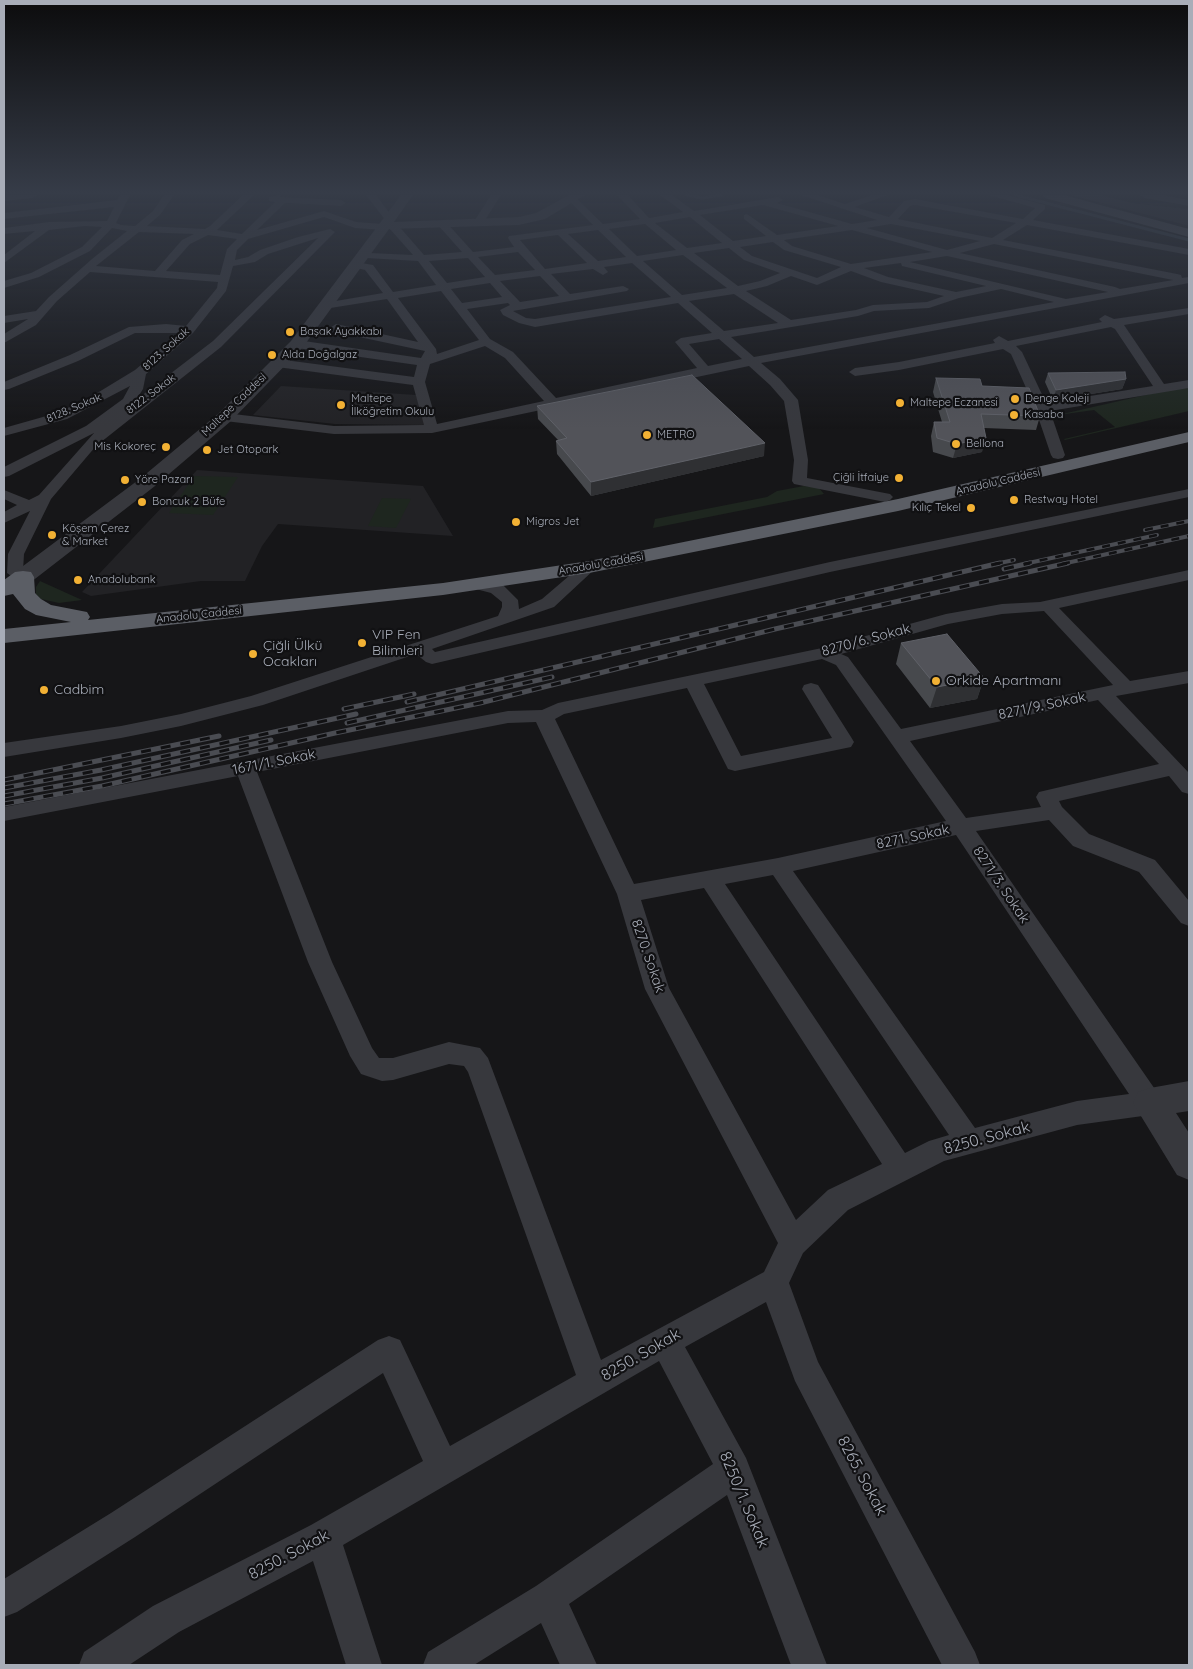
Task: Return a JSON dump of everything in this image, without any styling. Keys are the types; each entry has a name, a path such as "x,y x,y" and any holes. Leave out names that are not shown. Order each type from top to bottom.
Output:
{"highway":[{"name":"Anadolu Caddesi","path":"4,623 79,617 443,572 638,545 885,497 1189,424"},
{"name":"Anadolu Caddesi","path":"4,636 478,584 589,566 898,505 1189,437"},
{"path":"4,590 23,577"},
{"path":"23,577 24,594 33,604 44,610 79,617"}],"street":[{"path":"4,285 39,273"},
{"path":"4,339 32,322 53,299 83,273"},
{"path":"142,273 224,279"},
{"name":"8123. Sokak","path":"4,472 91,436 128,402 136,389 140,373 189,330 222,289 226,273"},
{"name":"8122. Sokak","path":"23,577 14,573 16,554 38,504 91,436 104,431 217,344 289,273"},
{"name":"Maltepe Caddesi","path":"23,577 148,482 225,417 297,344 324,306 352,273"},
{"path":"373,273 432,352 424,362 419,382 432,429"},
{"path":"432,273 486,342 509,355 553,403"},
{"path":"487,273 514,303"},
{"path":"324,306 442,286 537,273"},
{"path":"544,273 567,298"},
{"path":"604,273 645,305"},
{"path":"650,273 753,362 791,400 801,460 799,481 885,497"},
{"path":"713,273 788,324"},
{"path":"514,303 506,310 507,313 523,321 535,323 736,290 763,284 790,273"},
{"path":"794,273 817,282 838,273"},
{"path":"866,273 884,280 956,295"},
{"path":"944,273 1070,302 1114,323 1119,327 1160,388"},
{"path":"1038,273 1125,292"},
{"path":"1152,273 1187,280"},
{"path":"4,276 19,280"},
{"path":"873,308 884,280"},
{"path":"225,417 334,430 432,429 705,370 1187,280"},
{"path":"1166,284 1189,294"},
{"path":"705,370 681,342 858,313 873,308 929,305 956,295 1002,286"},
{"path":"460,307 567,298 623,289"},
{"path":"855,372 1008,345 1114,323 1189,311"},
{"path":"858,313 891,336"},
{"path":"4,319 39,314"},
{"path":"966,321 1008,345 1016,352 1042,408 1058,455"},
{"path":"4,386 74,358 133,330 158,328 189,330"},
{"path":"336,328 429,348"},
{"path":"297,344 424,362 486,342"},
{"path":"277,363 419,382"},
{"name":"8128. Sokak","path":"4,432 62,416 102,397 140,373"},
{"path":"1042,408 1189,384"},
{"path":"419,648 432,658 830,567 1189,493"},
{"path":"4,494 38,504"},
{"path":"4,518 38,504"},
{"path":"4,750 121,732 181,720 256,700 419,648 548,603 589,566"},
{"path":"1181,577 1189,594"},
{"name":"8270/6. Sokak","path":"545,716 558,709 824,653 946,619 1002,609 1047,605 1181,577"},
{"path":"478,584 497,589 510,600 512,607 505,618"},
{"path":"1047,605 1126,688"},
{"name":"8271/3. Sokak","path":"824,653 842,660 961,826 1150,1103"},
{"name":"8271/9. Sokak","path":"896,737 1126,688 1189,677"},
{"path":"693,681 735,764 844,742 810,689"},
{"path":"1102,693 1174,768 1189,787"},
{"name":"1671/1. Sokak","path":"4,814 508,717 545,716"},
{"name":"8270. Sokak","path":"545,716 545,720 628,894 657,989 792,1243"},
{"path":"245,768 320,962 362,1056 370,1066 382,1070 393,1069 450,1053 470,1056 480,1066 594,1382"},
{"path":"1174,768 1046,797 1054,812 1082,840 1147,866 1189,917"},
{"name":"8271. Sokak","path":"628,894 778,866 961,826 1054,812"},
{"path":"778,866 969,1142"},
{"path":"710,879 900,1170"},
{"name":"8250. Sokak","path":"97,1665 166,1619 323,1537 665,1341 774,1282 792,1243 838,1200 940,1150 1077,1113 1189,1096"},
{"path":"1150,1103 1189,1137"},
{"path":"1150,1103 1189,1163"},
{"name":"8265. Sokak","path":"774,1282 806,1370 962,1665"},
{"name":"8250/1. Sokak","path":"665,1341 734,1470 810,1665"},
{"path":"4,1600 123,1525 389,1351 443,1468"},
{"path":"441,1665 548,1598 734,1470"},
{"path":"323,1537 364,1665"},
{"path":"548,1598 579,1665"}],"shaded area":[{"name":"Maltepe İlköğretim Okulu","path":"281,386 416,395 426,425 335,424 253,415"},
{"path":"1189,388 1189,411 1064,439 1115,427 1094,410 1058,415 1172,389"},
{"path":"197,470 423,486 453,536 278,524 262,546 245,581 201,581 91,596 82,592"},
{"path":"194,476 238,477 213,515 169,513"},
{"path":"804,486 818,487 824,494 653,528 655,519 767,497 777,491"},
{"path":"382,498 411,499 396,528 368,526"},
{"path":"40,581 82,600 59,603 41,599 36,594 36,587"}],"building":[{"path":"1125,372 1126,379 1056,390 1048,373"},
{"name":"METRO","path":"692,375 765,443 591,482 556,441 567,438 537,406"},
{"path":"936,378 980,379 982,386 1029,388 1040,416 981,414 986,438 957,444 937,438 934,422 950,422"},
{"path":"947,634 984,678 937,687 901,643"}],"railway":[{"path":"1145,530 1189,521"},
{"path":"1024,564 1157,535"},
{"path":"1062,564 1189,536"},
{"path":"995,564 1014,560"},
{"path":"407,702 1000,563"},
{"path":"1004,569 1030,563"},
{"path":"4,804 102,786 335,733 480,703 775,629 1068,563"},
{"path":"347,723 552,677"},
{"path":"344,709 414,694"},
{"path":"4,788 101,770 356,714"},
{"path":"4,780 219,736"},
{"path":"4,796 102,778 271,740"}],"place":[{"name":"Başak Ayakkabı","path":"290,332"},
{"name":"Alda Doğalgaz","path":"272,355"},
{"name":"Denge Koleji","path":"1015,399"},
{"name":"Maltepe Eczanesi","path":"900,403"},
{"name":"Maltepe İlköğretim Okulu","path":"341,405"},
{"name":"Kasaba","path":"1014,415"},
{"name":"METRO","path":"647,435"},
{"name":"Bellona","path":"956,444"},
{"name":"Mis Kokoreç","path":"166,447"},
{"name":"Jet Otopark","path":"207,450"},
{"name":"Çiğli İtfaiye","path":"899,478"},
{"name":"Yöre Pazarı","path":"125,480"},
{"name":"Restway Hotel","path":"1014,500"},
{"name":"Boncuk 2 Büfe","path":"142,502"},
{"name":"Kılıç Tekel","path":"971,508"},
{"name":"Migros Jet","path":"516,522"},
{"name":"Köşem Çerez & Market","path":"52,535"},
{"name":"Anadolubank","path":"78,580"},
{"name":"VIP Fen Bilimleri","path":"362,643"},
{"name":"Çiğli Ülkü Ocakları","path":"253,654"},
{"name":"Orkide Apartmanı","path":"936,681"},
{"name":"Cadbim","path":"44,690"}]}
